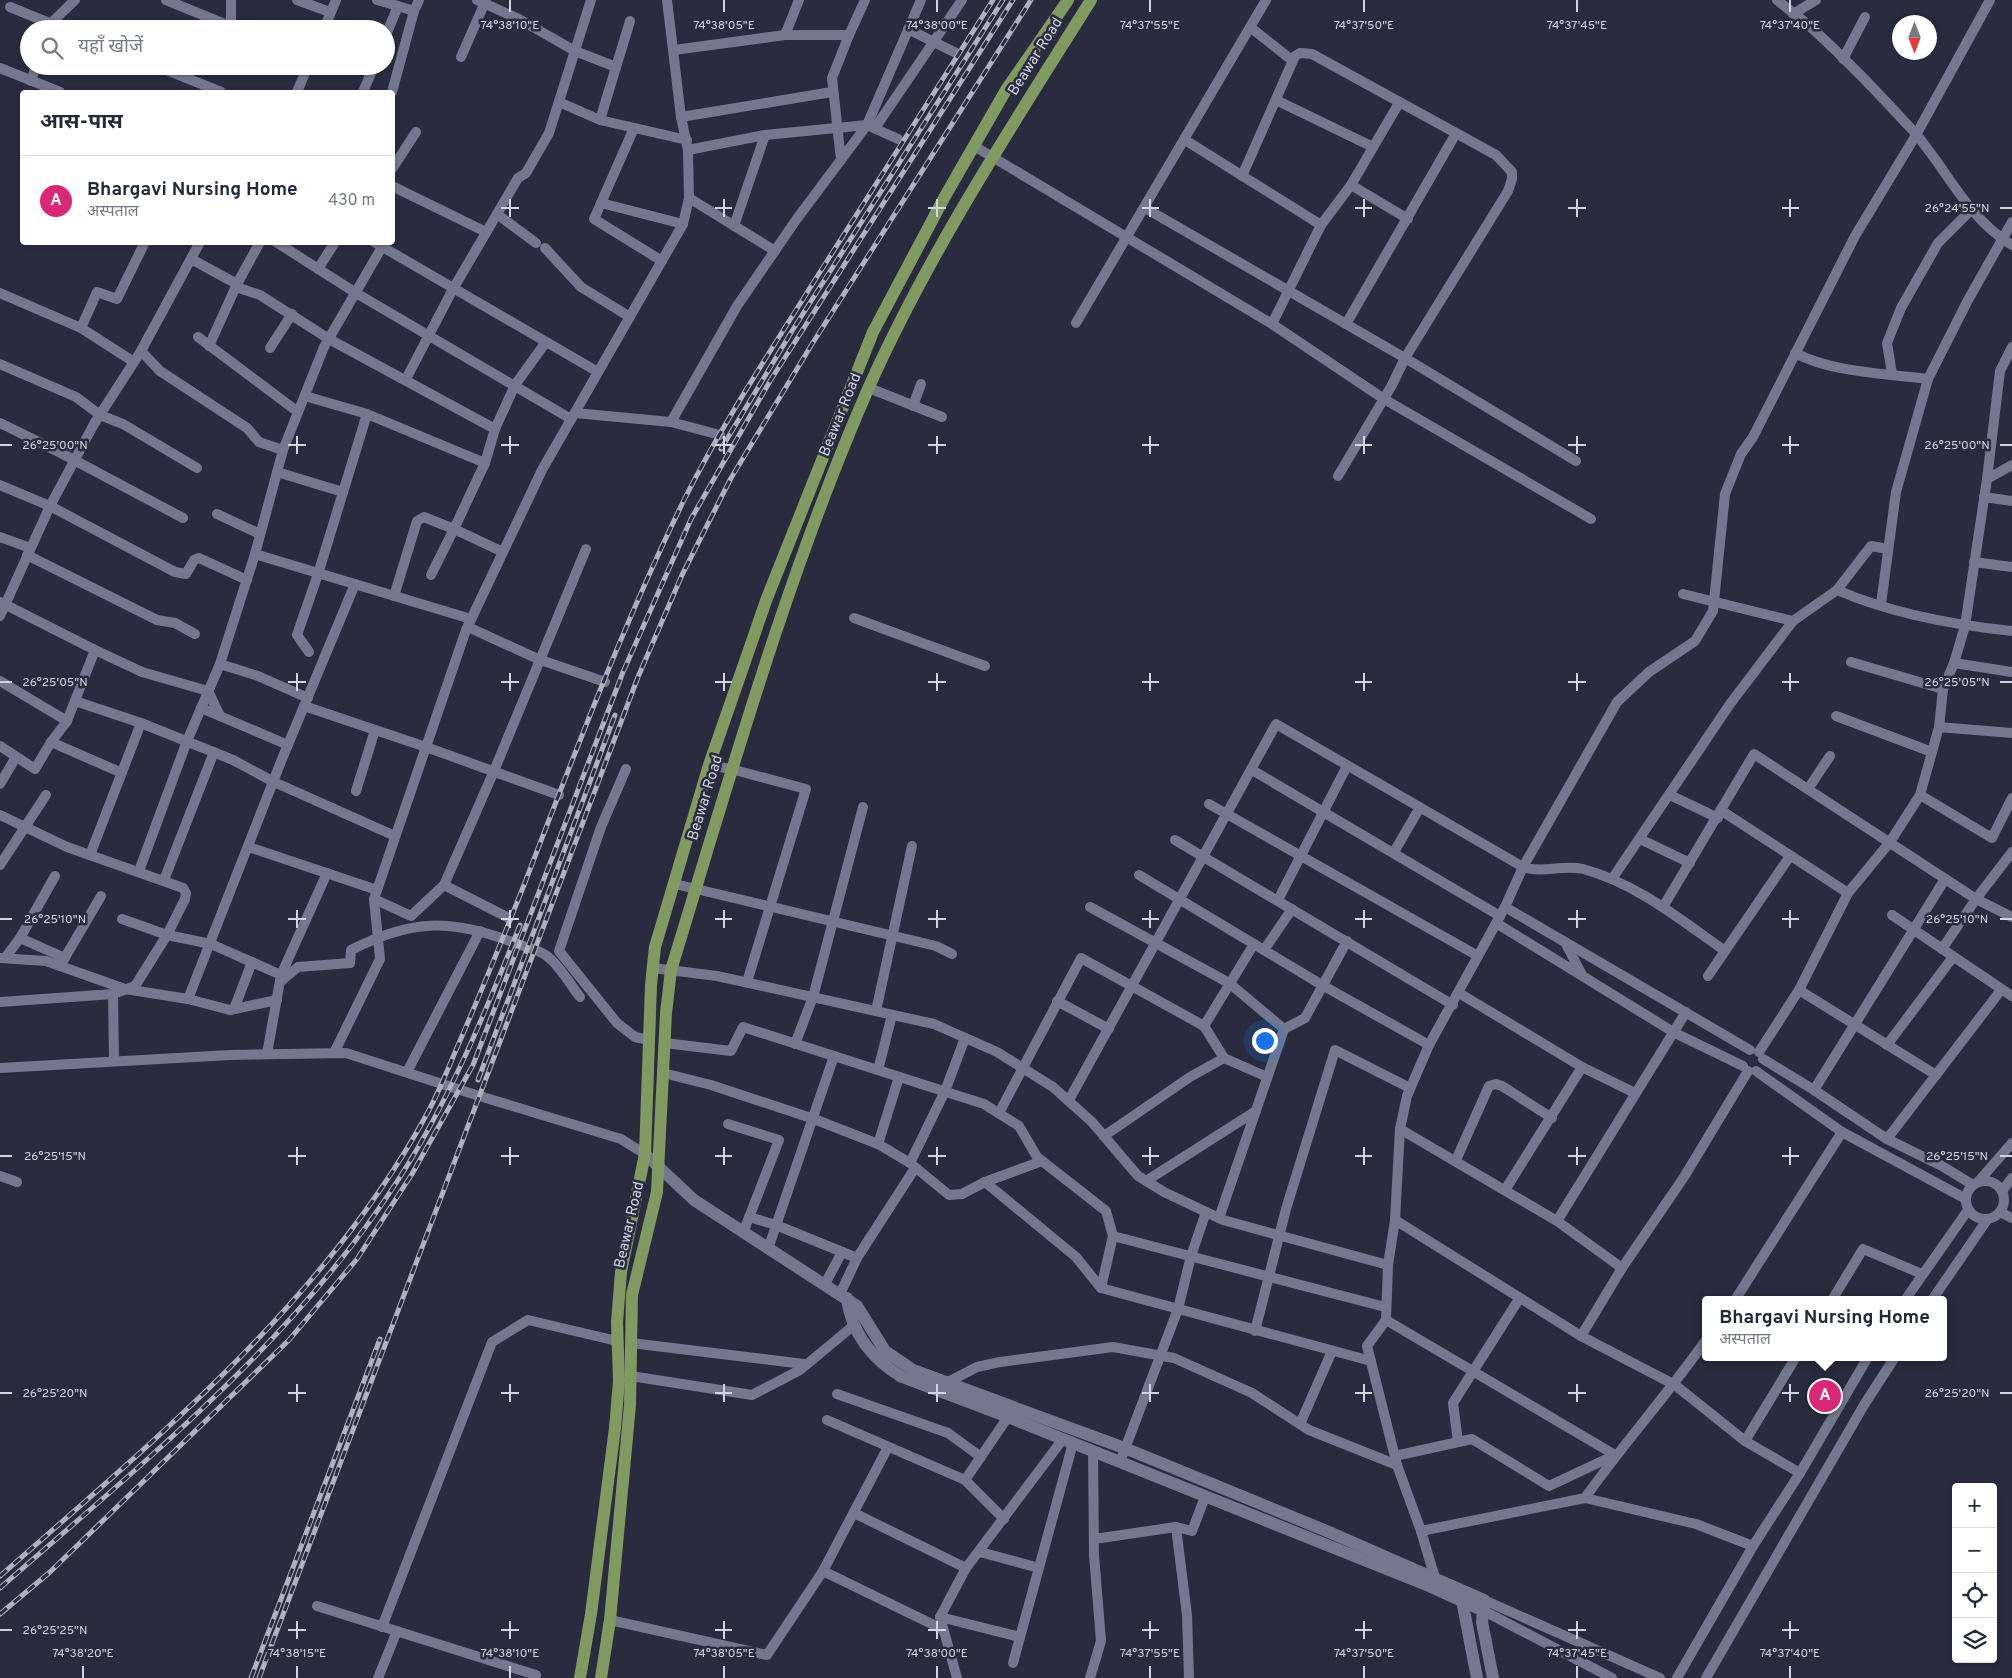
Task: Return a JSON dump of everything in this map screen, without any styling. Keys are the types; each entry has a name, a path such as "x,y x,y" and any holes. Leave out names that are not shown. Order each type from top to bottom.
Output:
{"main road":[{"name":"Beawar Road","path":"580,1678 592,1614 615,1428 619,1381 616,1341 621,1272 645,1154 649,1040 655,947 708,766 767,598 837,418 873,332 1006,90 1068,0"},
{"name":"Beawar Road","path":"601,1678 610,1620 631,1376 632,1295 654,1206 667,998 671,970 759,677 814,521 869,388 916,289 993,157 1091,0"},
{"path":"837,418 854,425"}],"street":[{"path":"56,20 75,0"},
{"path":"166,0 215,20"},
{"path":"231,0 233,20"},
{"path":"297,0 330,12"},
{"path":"327,20 336,0"},
{"path":"377,0 414,11"},
{"path":"393,90 414,11 419,0"},
{"path":"406,379 453,289 486,232 518,178 526,172 549,133 590,0"},
{"path":"334,1053 380,959 375,895 470,623 542,470 683,224 688,198 687,145 681,117 667,2 657,0"},
{"path":"785,35 799,0"},
{"path":"841,160 832,92 834,72 865,0"},
{"path":"871,126 908,28 921,0"},
{"path":"671,422 737,306 841,160 871,126 934,43 962,0"},
{"path":"1076,323 1266,0"},
{"path":"1777,0 1815,31 1916,134 1972,209 2002,239 2012,244"},
{"path":"1793,14 1816,0"},
{"path":"1435,1578 1421,1531 1396,1461 1367,1346 1386,1320 1388,1265 1395,1220 1400,1129 1410,1088 1429,1045 1453,1006 1523,867 1617,702 1648,672 1695,641 1709,620 1714,600 1725,494 1742,454 1753,437 1855,236 1916,134 1990,0"},
{"path":"461,57 483,1 575,51 616,67"},
{"path":"10,6 38,20"},
{"path":"392,20 398,6"},
{"path":"1843,59 1865,18"},
{"path":"600,120 630,21"},
{"path":"1250,27 1293,61"},
{"path":"908,28 956,53"},
{"path":"674,50 785,35 849,35"},
{"path":"1242,176 1295,56 1300,53 1312,54 1496,155 1512,172 1508,191 1405,358 1384,399 1338,476"},
{"path":"0,68 55,90"},
{"path":"31,81 33,75"},
{"path":"179,75 216,90"},
{"path":"298,90 304,75"},
{"path":"365,90 371,75"},
{"path":"681,117 832,92"},
{"path":"1276,100 1373,148"},
{"path":"559,102 600,120 634,128 687,145 765,135 871,126 898,139"},
{"path":"1272,324 1321,225 1351,185 1399,103"},
{"path":"634,128 594,219 662,261"},
{"path":"395,164 416,132"},
{"path":"1346,324 1408,219 1455,134"},
{"path":"734,226 765,135"},
{"path":"1185,140 1321,225"},
{"path":"974,146 1272,324 1384,399 1591,519"},
{"path":"1351,185 1408,219"},
{"path":"395,187 486,232"},
{"path":"688,198 775,251"},
{"path":"601,203 683,224"},
{"path":"1145,208 1405,358 1576,461"},
{"path":"1892,374 1887,343 1901,308 1938,243 1972,209"},
{"path":"497,214 541,245 581,287 630,317"},
{"path":"1881,604 1896,492 1928,379 2012,222"},
{"path":"82,328 97,292 117,299 144,245"},
{"path":"0,616 2,603 50,506 100,415 141,350 198,245"},
{"path":"209,346 236,285 258,245"},
{"path":"281,245 356,293 515,386 573,416 671,422 720,435"},
{"path":"318,269 333,245"},
{"path":"139,871 186,741 220,664 255,554 282,450 329,339 356,293 378,245 598,372"},
{"path":"191,259 236,285 260,294 329,339 406,379 495,429"},
{"path":"1,297 82,328 134,362"},
{"path":"270,348 292,314"},
{"path":"198,337 298,412"},
{"path":"431,574 485,463 495,429 515,386 546,342"},
{"path":"1757,1054 1799,990 1848,893 1890,842 1920,795 1939,727 1943,689 1954,663 1964,626 1987,479 2000,371 2012,347"},
{"path":"141,350 160,372 247,428 259,442 282,450"},
{"path":"1795,352 1819,363 1928,379"},
{"path":"0,364 76,397 100,415 123,424 197,468"},
{"path":"2000,371 2012,372"},
{"path":"913,406 922,384"},
{"path":"869,388 942,417"},
{"path":"305,396 367,414 485,463"},
{"path":"309,652 297,635 318,574 367,414"},
{"path":"0,424 75,460 184,518"},
{"path":"1987,479 2012,465"},
{"path":"276,472 343,492"},
{"path":"0,485 50,506 175,572 186,574 194,560 199,558 247,580"},
{"path":"1984,497 2012,501"},
{"path":"217,514 260,534"},
{"path":"394,596 417,522 424,517 503,552"},
{"path":"0,537 157,620 184,626 195,634"},
{"path":"1612,878 1730,704 1793,621 1837,590 1871,546 1888,549"},
{"path":"249,847 327,874 375,895 410,916 444,885 494,771 538,660 586,549"},
{"path":"255,554 394,596 470,623 538,660 604,682"},
{"path":"1974,562 2012,567"},
{"path":"188,999 288,745 355,584"},
{"path":"1837,590 1867,602 1964,626 2012,631"},
{"path":"1683,594 1714,600 1793,621"},
{"path":"2,603 142,672 208,691 220,716"},
{"path":"854,618 985,666"},
{"path":"0,746 35,769 51,742 67,721 95,650"},
{"path":"1851,662 1943,689"},
{"path":"1954,663 2012,672"},
{"path":"220,664 258,676 306,702 375,730 426,746 559,795"},
{"path":"0,681 67,721"},
{"path":"75,702 141,723 214,752 274,782 395,836"},
{"path":"201,708 288,745"},
{"path":"1836,716 1932,752"},
{"path":"90,855 141,723"},
{"path":"1069,1100 1276,724 1419,809 1523,867 1534,870 1572,867 1612,878 1663,907 1725,951"},
{"path":"1939,727 2012,733"},
{"path":"356,790 375,730"},
{"path":"51,742 122,773"},
{"path":"164,880 214,752"},
{"path":"1663,907 1720,815 1754,754 1976,899 2012,917"},
{"path":"1808,789 1830,756"},
{"path":"0,784 16,757"},
{"path":"708,766 731,769 806,789 747,982"},
{"path":"1278,900 1347,766"},
{"path":"626,769 601,827 559,951 617,1023 635,1037 649,1040"},
{"path":"1252,770 1500,915 1582,976 1674,1033 1749,1069 1842,1132 1967,1204 1976,1217 1986,1220"},
{"path":"0,865 46,795"},
{"path":"1670,795 1720,815 1848,893"},
{"path":"1920,795 1992,838 2012,798"},
{"path":"1209,804 1478,956"},
{"path":"795,1044 813,997 863,807"},
{"path":"1394,852 1419,809"},
{"path":"0,815 67,847 164,880 183,888 186,893 167,935 135,986 113,994 0,1002"},
{"path":"1640,839 1690,862"},
{"path":"1175,840 1453,1006"},
{"path":"876,1011 912,846"},
{"path":"1942,949 1976,899 2012,852"},
{"path":"1708,976 1790,856"},
{"path":"267,1054 280,979 327,874"},
{"path":"1139,875 1322,985 1429,1045"},
{"path":"2,958 20,938 55,876"},
{"path":"1814,1090 1945,879"},
{"path":"675,884 893,935 936,946 952,954"},
{"path":"444,885 509,918"},
{"path":"63,962 101,896"},
{"path":"1090,907 1229,984 1284,1029"},
{"path":"1264,950 1292,909"},
{"path":"1500,915 1564,942 1686,1012 1814,1090 1887,1139 1976,1184 1989,1182 2002,1191 2004,1202 2000,1212 1986,1220 1935,1296"},
{"path":"1892,915 2012,996"},
{"path":"122,919 167,935 211,944 252,962 280,979"},
{"path":"280,979 298,968 350,962 351,950 378,936 419,925 450,925 480,931 546,954 580,998"},
{"path":"407,1072 480,931"},
{"path":"20,938 63,962 125,990 188,999 234,1009 276,1000"},
{"path":"1219,1218 1284,1029 1305,1018 1347,941"},
{"path":"1564,942 1582,976"},
{"path":"1204,1026 1254,944"},
{"path":"1887,1045 1952,957"},
{"path":"2,958 63,962"},
{"path":"999,1113 1024,1069 1057,1001 1081,958 1204,1026 1224,1058 1267,1077"},
{"path":"234,1009 252,962"},
{"path":"653,968 747,982 934,1024 998,1052 1069,1100 1104,1136 1138,1176 1146,1181 1219,1218 1388,1265"},
{"path":"1799,990 1936,1075"},
{"path":"1887,1139 2001,990"},
{"path":"1459,993 1582,1067 1635,1093"},
{"path":"113,994 114,1061"},
{"path":"1057,1001 1109,1029"},
{"path":"1557,1221 1686,1012"},
{"path":"878,1070 892,1015"},
{"path":"665,1043 731,1051 743,1027 984,1104 1020,1126 1037,1157 1106,1211 1113,1236 1101,1288"},
{"path":"965,1038 945,1092 913,1165 857,1258 844,1296 853,1326 878,1360 902,1377 1461,1595 1660,1678"},
{"path":"1255,1331 1279,1234 1334,1050 1410,1088"},
{"path":"0,1068 267,1054 346,1053 621,1139 645,1154 694,1200 844,1296 861,1311 878,1342 891,1356 914,1370 1127,1449 1435,1578 1461,1595 1477,1678"},
{"path":"1749,1069 1743,1054 1757,1054"},
{"path":"1581,1336 1622,1268 1684,1177 1749,1069 1762,1064 1757,1054"},
{"path":"768,1249 834,1056"},
{"path":"1104,1136 1190,1077 1224,1058"},
{"path":"1505,1190 1552,1118 1582,1067"},
{"path":"663,1073 711,1085 814,1119 878,1144 913,1165 949,1195 962,1194 985,1182 1042,1161"},
{"path":"878,1144 899,1077"},
{"path":"1456,1160 1489,1086 1502,1086 1552,1118"},
{"path":"1146,1181 1256,1111"},
{"path":"728,1124 779,1140 743,1233"},
{"path":"1400,1129 1456,1160 1557,1221 1622,1268"},
{"path":"1738,1296 1842,1132"},
{"path":"1908,1296 1967,1204 1976,1184 2012,1143"},
{"path":"0,1176 17,1182"},
{"path":"2002,1191 2012,1178"},
{"path":"985,1182 1076,1257 1101,1288 1371,1361"},
{"path":"1120,1462 1127,1449 1178,1309 1191,1256 1206,1212"},
{"path":"2000,1212 2012,1218"},
{"path":"749,1217 776,1225 857,1258"},
{"path":"1395,1220 1581,1336 1675,1385 1745,1441 1800,1473"},
{"path":"1113,1236 1385,1307"},
{"path":"1834,1296 1862,1250 1922,1274"},
{"path":"825,1284 842,1252"},
{"path":"1458,1442 1452,1402 1520,1299"},
{"path":"382,1627 492,1342 528,1320 616,1341"},
{"path":"1386,1320 1615,1455"},
{"path":"631,1376 752,1395 800,1370 804,1364 853,1326"},
{"path":"631,1343 804,1364"},
{"path":"1585,1498 1615,1455 1675,1385 1702,1346"},
{"path":"948,1382 973,1369 1048,1354 1113,1347 1174,1358 1252,1393 1309,1430 1396,1461 1472,1438 1548,1486 1615,1455"},
{"path":"1300,1424 1332,1351"},
{"path":"1745,1441 1794,1361"},
{"path":"1677,1678 1753,1546 1800,1473 1866,1361"},
{"path":"1706,1678 1864,1405 1892,1361"},
{"path":"837,1394 948,1433 981,1458"},
{"path":"965,1480 1008,1417"},
{"path":"827,1420 965,1480 1004,1518"},
{"path":"957,1678 940,1617 966,1568 1004,1518 1068,1441"},
{"path":"1012,1663 1038,1568 1068,1441"},
{"path":"610,1620 767,1654 823,1571 888,1447"},
{"path":"1090,1678 1101,1640 1094,1539 1093,1451"},
{"path":"1094,1539 1176,1527 1192,1531 1205,1496"},
{"path":"1421,1531 1585,1498 1696,1524 1753,1546"},
{"path":"854,1513 966,1568"},
{"path":"1176,1527 1187,1615 1189,1678"},
{"path":"980,1552 1038,1568"},
{"path":"823,1571 942,1629"},
{"path":"1483,1605 1483,1630 1493,1678"},
{"path":"1483,1605 1612,1678"},
{"path":"317,1606 538,1677"},
{"path":"940,1617 1020,1637"},
{"path":"378,1678 396,1631"}],"railway":[{"path":"0,1576 178,1418 235,1362 289,1305 340,1244 387,1180 428,1112 444,1078 508,925 620,642 684,500 747,388 993,0"},
{"path":"721,449 792,331 1003,0"},
{"path":"0,1614 50,1572 289,1340 357,1259 412,1174 473,1065 623,672 691,519 770,381 1013,0"},
{"path":"259,1678 638,677 682,575 731,478 812,344 1031,0"},
{"path":"478,1080 615,715"},
{"path":"0,1588 109,1494 215,1396 266,1345 314,1292 359,1236 400,1177 435,1117 466,1054 520,925"},
{"path":"251,1678 380,1339"}],"place":[{"name":"Bhargavi Nursing Home","path":"1825,1396"}]}
